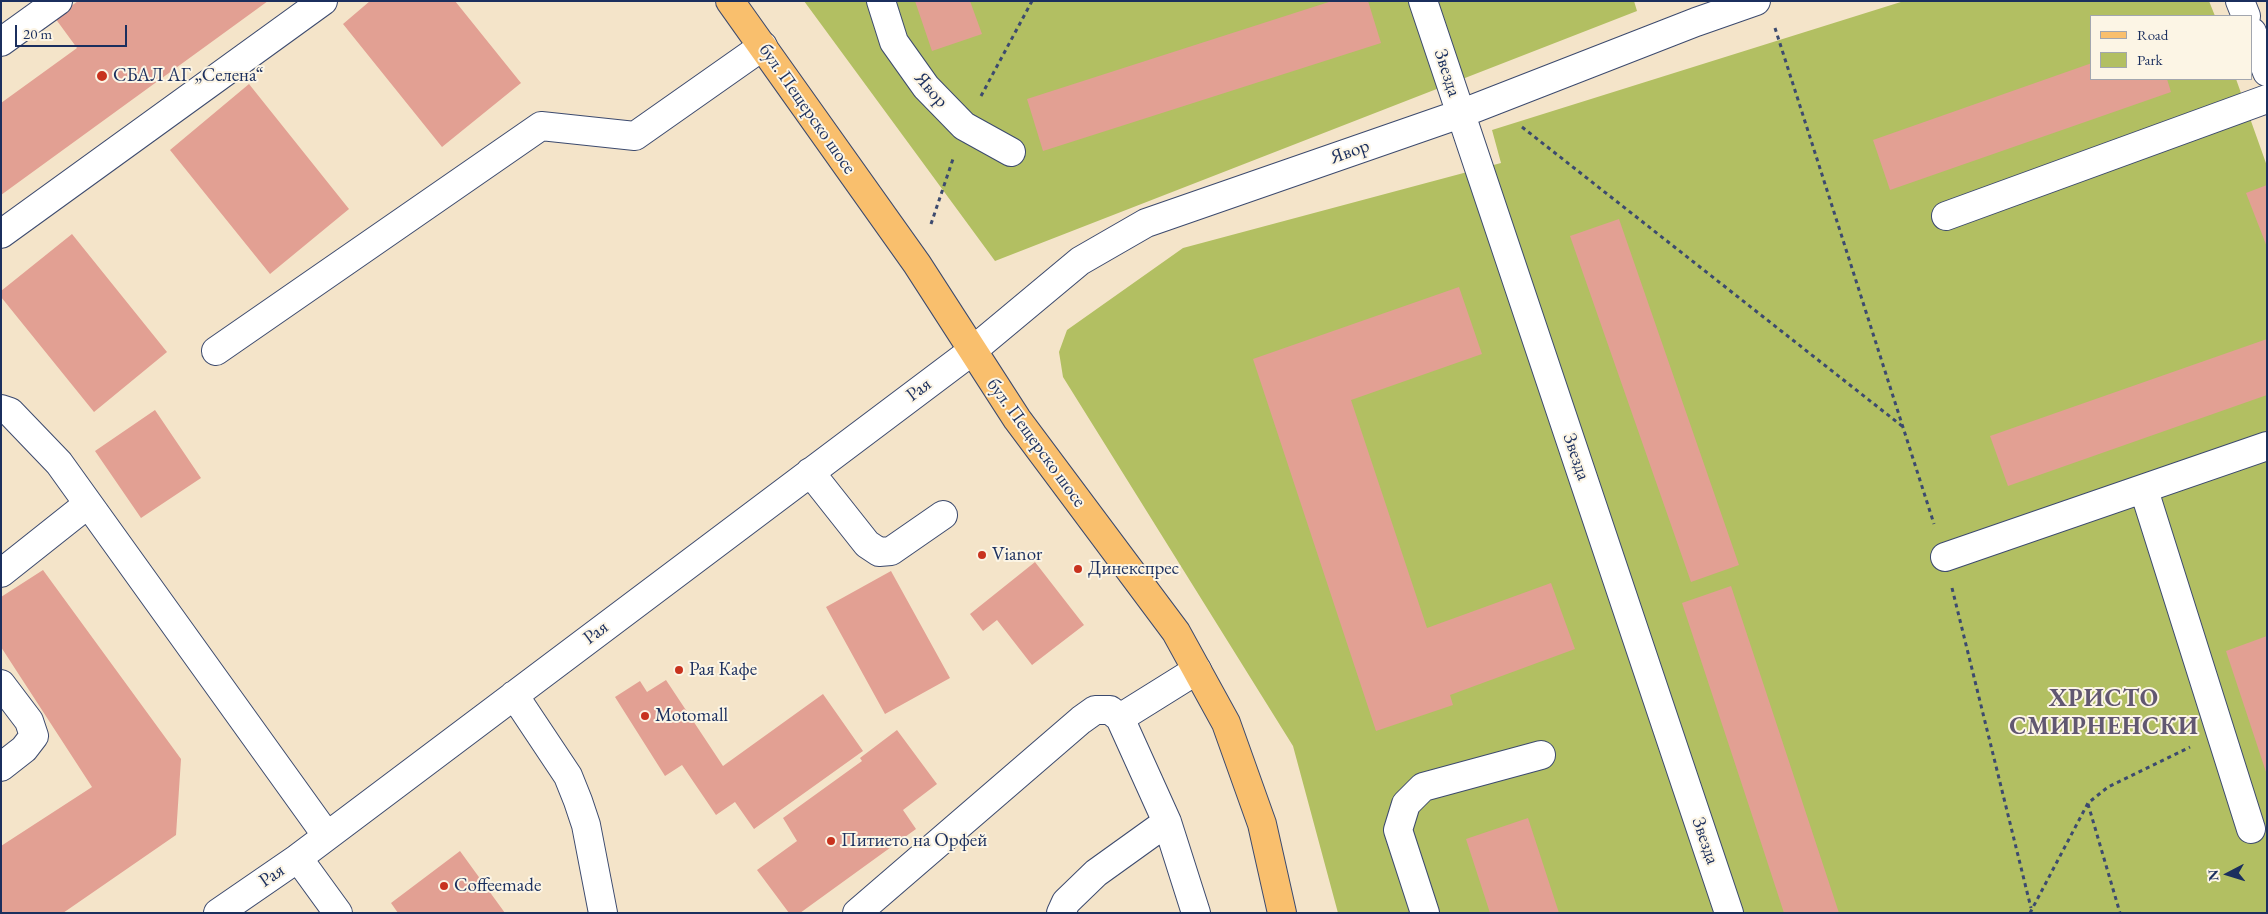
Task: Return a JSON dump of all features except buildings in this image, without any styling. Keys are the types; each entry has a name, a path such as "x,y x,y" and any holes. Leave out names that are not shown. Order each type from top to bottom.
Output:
{"main road":[{"name":"бул. Пещерско шосе","path":"730,1 917,264 1016,419 1176,632 1226,723 1262,824 1282,913"}],"street":[{"path":"1,42 58,1"},
{"path":"1,234 323,1"},
{"name":"Явор","path":"881,1 894,42 926,87 964,126 1012,152"},
{"name":"Звезда","path":"1423,1 1729,913"},
{"path":"2240,1 2246,15"},
{"name":"Явор","path":"972,351 1080,261 1146,223 1460,114 1693,11 1764,11"},
{"path":"2253,35 2267,72"},
{"path":"216,350 541,126 635,136 763,46"},
{"path":"1946,216 2267,99"},
{"name":"Рая","path":"218,913 298,858 972,351"},
{"path":"1,409 10,412 59,463 327,836"},
{"path":"1945,557 2144,490 2267,446"},
{"path":"810,472 867,544 879,552 891,550 943,516"},
{"path":"2144,490 2251,829"},
{"path":"1,573 88,504"},
{"path":"1120,718 1197,670"},
{"path":"1,684 29,721 34,736 24,749 1,767"},
{"path":"514,695 568,776 586,826 603,913"},
{"path":"857,913 1095,710 1110,710 1120,718 1166,822 1196,913"},
{"path":"1425,913 1398,830 1406,804 1423,787 1541,756"},
{"path":"1061,913 1066,902 1096,873 1166,822"},
{"path":"298,858 338,913"}],"path":[{"path":"1764,11 1945,557 2031,908"},
{"path":"1490,102 1902,427"},
{"path":"2030,913 2088,803 2108,786 2220,733"},
{"path":"2088,803 2120,913"}],"green space":[{"path":"804,1 1634,1 1637,11 995,261"},
{"path":"1904,1 2209,1 2215,15 2090,15 2090,80 2236,80 2267,166 2267,913 1338,913 1293,746 1063,377 1059,352 1067,330 1183,248 1501,163 1492,130"}],"place":[{"name":"СБАЛ АГ „Селена“","path":"102,76"},
{"name":"Vianor","path":"982,555"},
{"name":"Динекспрес","path":"1078,569"},
{"name":"Рая Кафе","path":"679,670"},
{"name":"Motomall","path":"645,716"},
{"name":"Питието на Орфей","path":"831,841"},
{"name":"Coffeemade","path":"444,886"}],"district":[{"name":"ХРИСТО СМИРНЕНСКИ","path":"2104,713"}]}
